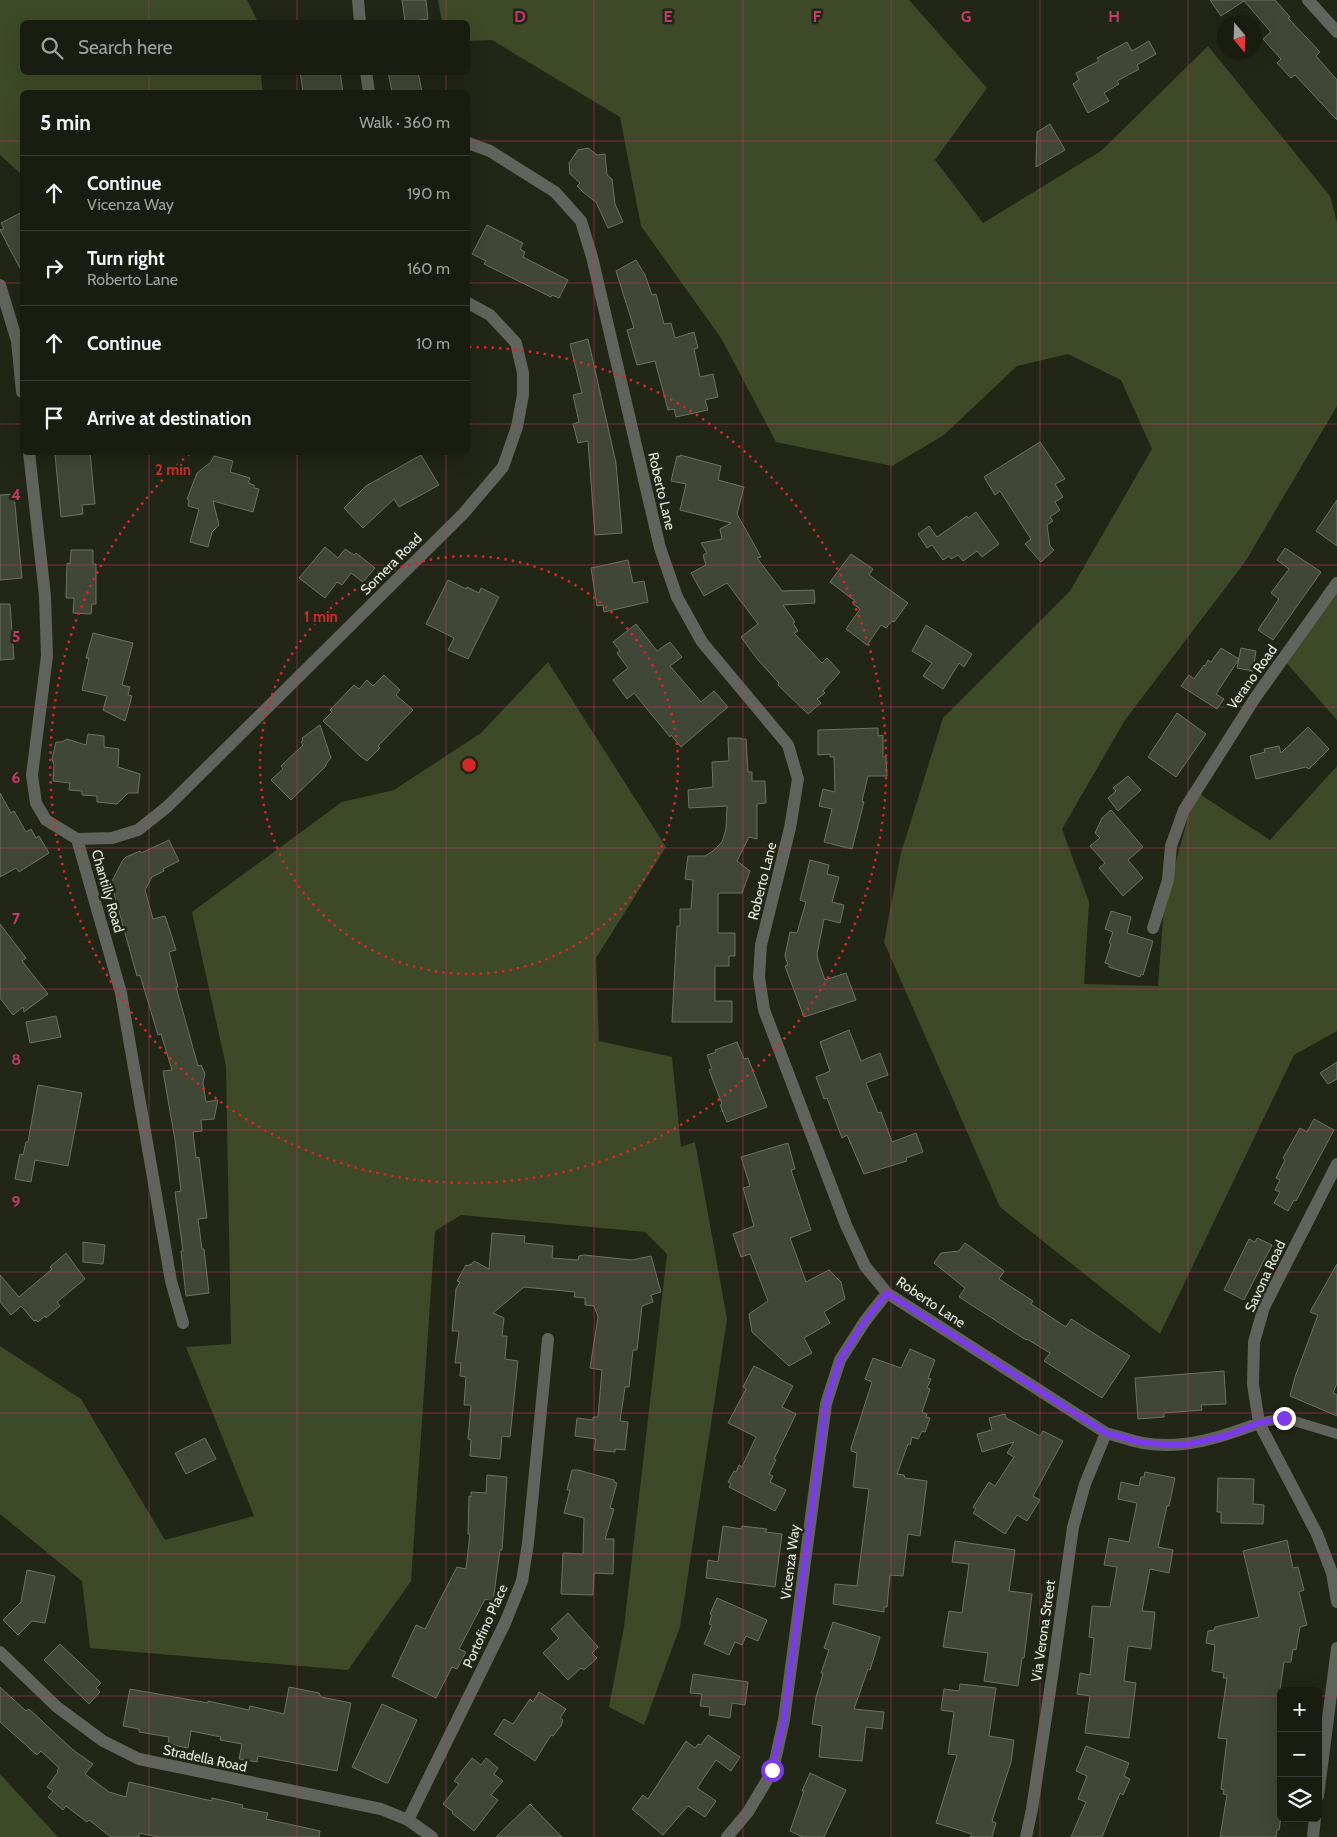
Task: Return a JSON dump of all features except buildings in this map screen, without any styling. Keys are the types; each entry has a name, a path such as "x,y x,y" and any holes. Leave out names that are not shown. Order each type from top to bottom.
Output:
{"street":[{"path":"358,0 360,20"},
{"path":"1308,0 1337,32"},
{"path":"366,75 369,90"},
{"name":"Roberto Lane","path":"470,144 490,151 555,192 581,221 594,267 660,548 677,597 702,642 788,745 798,779 790,828 761,945 759,977 764,1010 846,1226 865,1266 887,1293 1106,1433 1144,1443 1184,1445 1226,1436 1259,1423"},
{"path":"0,285 17,341 20,372"},
{"name":"Somera Road","path":"77,839 112,838 138,830 167,807 463,514 503,467 517,427 523,395 523,373 516,342 490,315 470,304"},
{"name":"Chantilly Road","path":"29,455 45,596 47,656 32,775 36,803 46,820 77,839 121,993 171,1281 183,1323"},
{"name":"Verano Road","path":"1153,928 1168,880 1171,846 1184,810 1194,791 1255,698 1337,583"},
{"name":"Savona Road","path":"1337,1164 1264,1307 1254,1342 1253,1384 1259,1423 1317,1534 1332,1573 1337,1602"},
{"name":"Vicenza Way","path":"727,1837 748,1812 772,1770 784,1720 826,1404 840,1360 865,1321 887,1293"},
{"name":"Portofino Place","path":"408,1820 505,1623 522,1582 528,1543 548,1339"},
{"name":"Via Verona Street","path":"1026,1837 1032,1809 1073,1528 1085,1484 1106,1433"},
{"path":"1320,1777 1337,1648"},
{"name":"Stradella Road","path":"0,1652 57,1707 103,1740 139,1759 381,1810 408,1820 432,1837"},
{"path":"1313,1837 1315,1822"}],"lane":[{"path":"1259,1423 1284,1418 1337,1434"}],"green space":[{"path":"0,0 247,0 257,20 20,20 20,75 261,75 263,90 20,90 20,173 0,155"},
{"path":"438,0 909,0 987,88 935,160 983,223 1101,151 1208,46 1217,57 1217,60 1219,60 1330,196 1337,222 1337,406 1245,562 1125,720 1062,829 1089,902 1084,984 1158,986 1164,906 1195,791 1270,840 1337,766 1337,1031 1294,1055 1160,1334 1000,1207 884,942 901,853 943,718 1070,591 1152,449 1121,380 1068,354 1017,366 944,435 892,466 776,442 721,338 641,226 620,117 492,40 470,41 470,20 442,20"},
{"path":"1337,583 1337,720 1283,659"},
{"path":"548,662 666,847 596,958 599,1041 672,1057 681,1147 695,1142 727,1319 680,1627 644,1725 609,1707 624,1627 667,1254 645,1232 461,1215 435,1231 411,1581 348,1670 90,1648 82,1581 0,1514 0,1346 81,1399 165,1540 254,1516 186,1347 231,1344 226,1066 192,912 342,802 394,790 481,733"},
{"path":"0,1774 58,1837 0,1837"}],"route":[{"path":"772,1770 784,1720 826,1404 840,1360 865,1321 887,1293 1106,1433 1144,1443 1184,1445 1226,1436 1259,1423 1284,1418"}]}
